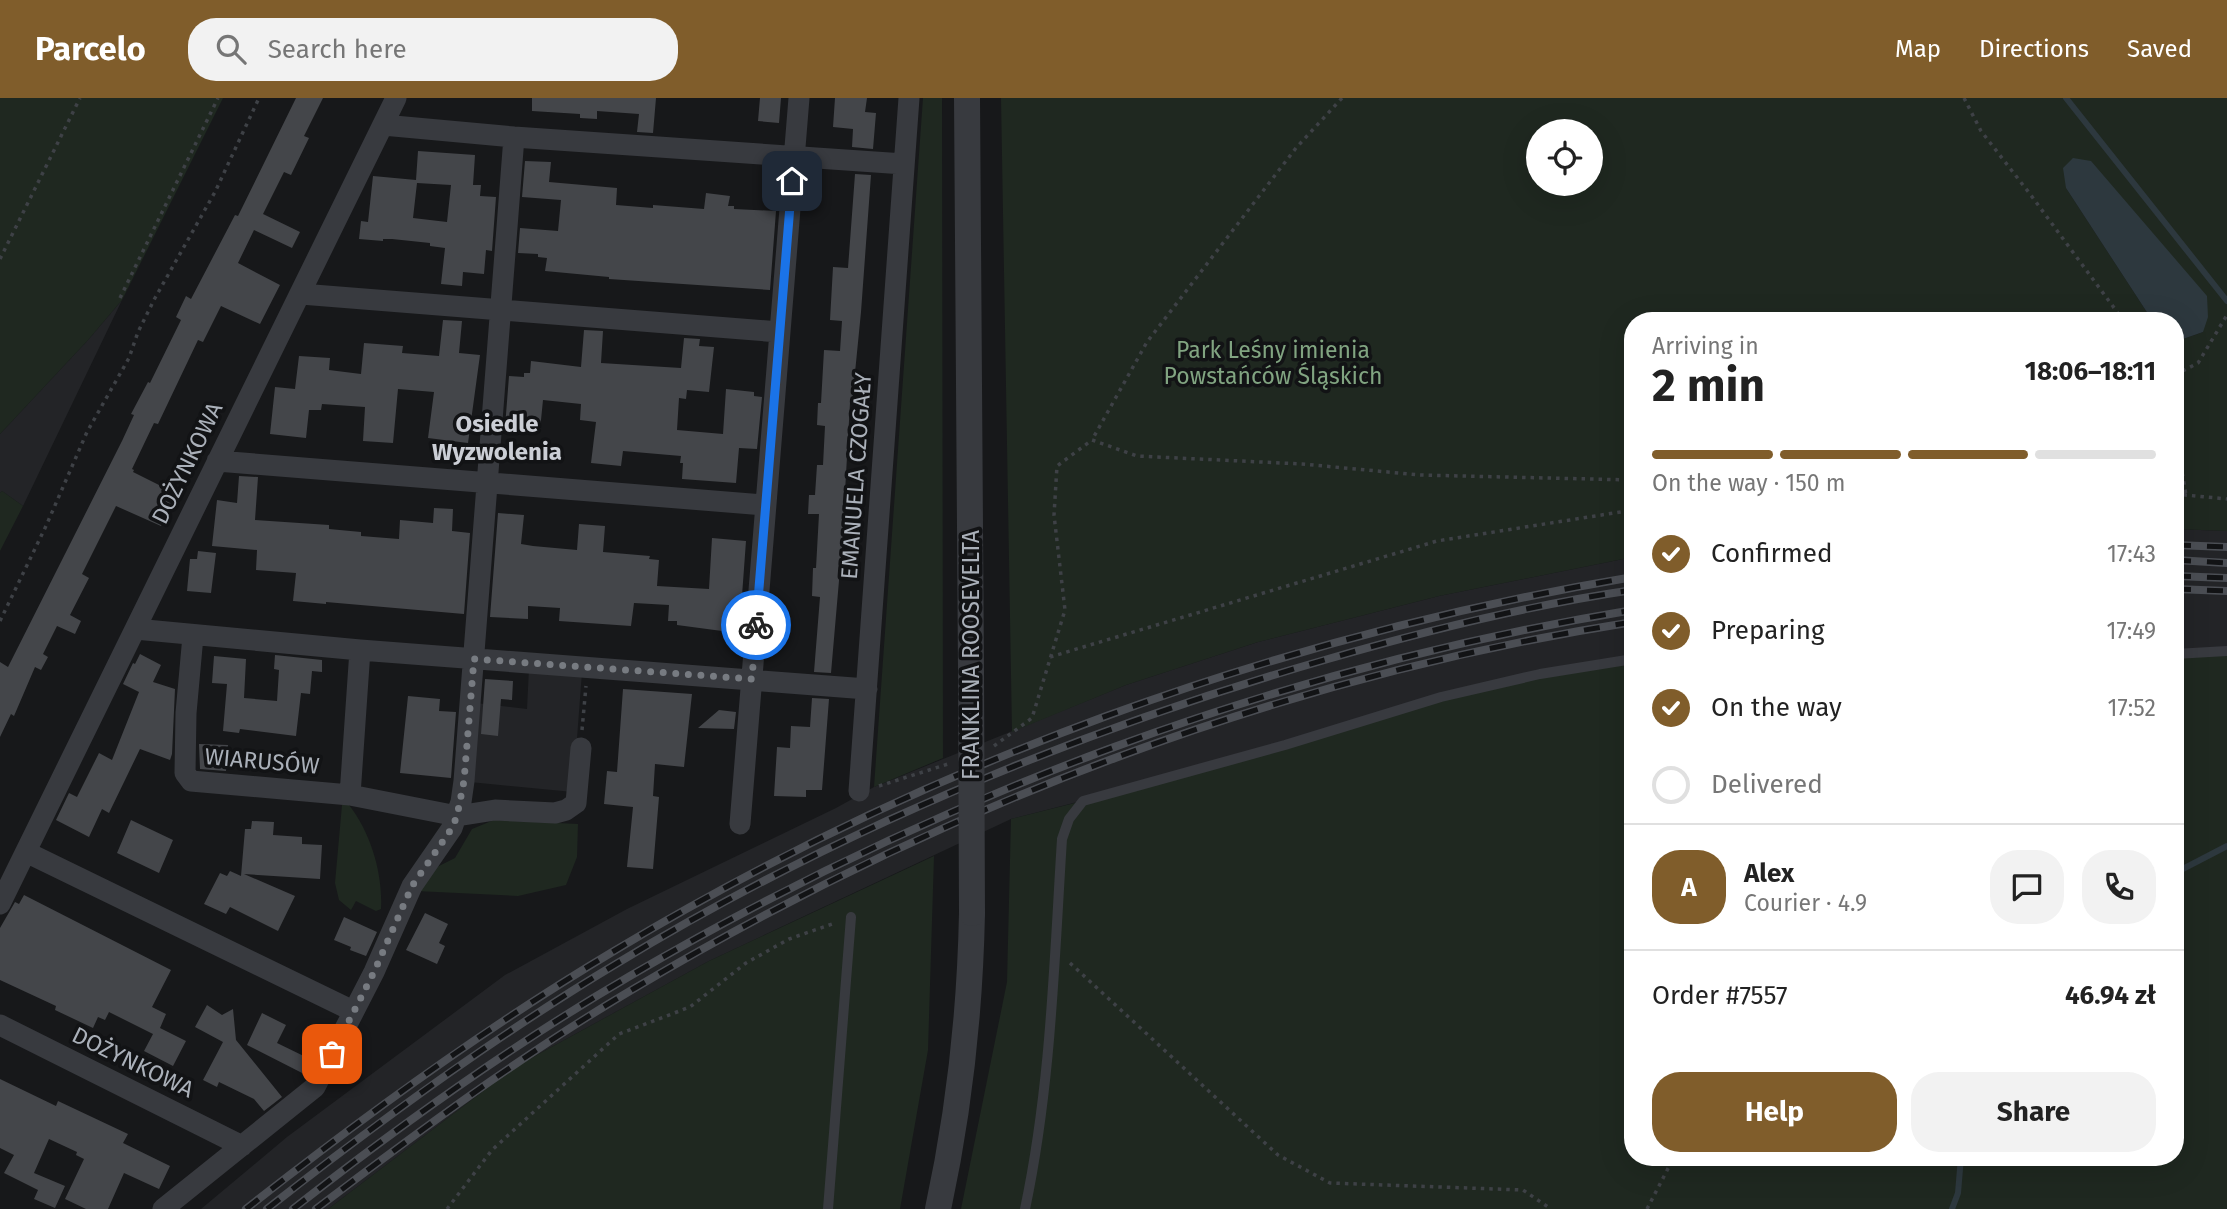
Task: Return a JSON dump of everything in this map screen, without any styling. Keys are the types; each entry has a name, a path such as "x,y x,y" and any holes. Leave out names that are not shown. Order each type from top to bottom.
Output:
{"street":[{"name":"DOŻYNKOWA","path":"0,904 396,98"},
{"path":"740,824 799,98"},
{"name":"EMANUELA CZOGAŁY","path":"859,792 909,98"},
{"name":"FRANKLINA ROOSEVELTA","path":"938,1209 961,1081 971,964 967,98"},
{"path":"383,125 514,137 904,164"},
{"path":"163,1209 315,1087 374,972 412,886 449,834 457,816 464,781 514,137"},
{"path":"301,294 779,332"},
{"path":"217,461 765,505"},
{"path":"135,629 193,636 867,689"},
{"name":"WIARUSÓW","path":"193,636 186,713 185,773 191,781 350,795 457,816 495,810 555,813 576,803 581,748"},
{"name":"WIARUSÓW","path":"350,795 360,649"},
{"path":"26,852 353,1011"},
{"name":"DOŻYNKOWA","path":"0,1025 242,1146"}],"lane":[{"path":"2184,653 2227,651"},
{"path":"1025,1209 1045,1091 1052,1024 1062,839 1069,819 1083,801 1285,745 1441,697 1540,674 1624,660"},
{"path":"828,1209 851,917"}],"path":[{"path":"0,259 80,98"},
{"path":"120,298 218,98"},
{"path":"0,621 87,432 129,358 155,298 215,192 259,98"},
{"path":"1342,98 1296,148 1147,342 1092,440 1058,466 1054,515 1065,610 1050,657 1437,541 1624,511"},
{"path":"1964,98 1980,131 2117,312"},
{"path":"2184,370 2198,363 2226,316"},
{"path":"1092,440 1137,456 1302,464 1420,475 1624,480"},
{"path":"2184,483 2186,495 2227,499"},
{"path":"581,748 588,666"},
{"path":"447,1209 492,1150 620,1034 690,1007 746,963 789,939 851,917"},
{"path":"1055,950 1278,1155 1329,1183 1523,1190 1551,1209"},
{"path":"1647,1209 1669,1166"}],"shaded area":[{"path":"2073,158 2091,161 2207,296 2208,317 2203,332 2184,339 2184,312 2147,312 2066,188 2063,168"},
{"path":"122,300 23,506 2,491 0,493 0,434"},
{"path":"2184,529 2227,531 2227,651 2184,653"},
{"path":"1624,559 1624,661 1011,819 709,961 515,1067 328,1209 201,1209 287,1137 505,975 627,909 874,787 1126,685 1258,642 1439,596"},
{"path":"529,668 582,672 573,792 470,782 476,703 527,709"}],"green space":[{"path":"0,98 223,98 122,300 0,434"},
{"path":"923,98 942,98 943,758 874,787"},
{"name":"Park Leśny imienia Powstańców Śląskich","path":"1001,98 2227,98 2227,531 2184,529 2184,339 2203,332 2066,188 2147,312 1624,312 1624,559 1439,596 1258,642 1126,685 1012,732"},
{"path":"2,491 23,506 0,551 0,493"},
{"path":"2227,651 2227,1209 961,1209 1007,982 1011,819 1083,801 1441,697 1624,661 1624,1166 2184,1166 2184,653"},
{"path":"342,805 349,805 357,816 374,854 381,896 381,909 376,911 356,901 351,910 339,900 335,883"},
{"path":"494,820 578,824 577,857 566,885 518,896 416,891 429,871 455,858 472,829"},
{"path":"934,856 928,1050 900,1209 328,1209 515,1067 709,961"}],"building":[{"path":"296,98 323,98 304,136 309,138 291,175 284,172 263,214 300,232 292,248 254,230 238,263 280,285 260,324 221,306 203,342 198,340 158,424 154,423 132,469 133,472 169,490 164,500 172,504 161,526 116,506 82,574 89,578 70,615 81,621 75,634 57,626 43,654 48,657 41,670 35,667 14,716 11,714 0,737 0,662 8,667 122,441 134,415 131,414 148,382 150,383 181,320 176,317 186,296 191,299 235,215 238,216"},
{"path":"532,98 656,98 653,133 637,132 639,114 597,111 597,119 580,118 580,114 532,111"},
{"path":"760,98 781,98 779,123 758,121"},
{"path":"835,98 867,98 865,112 876,113 873,149 852,147 853,129 833,127"},
{"path":"418,151 475,155 473,185 481,185 480,196 496,197 492,251 486,250 484,274 463,272 462,286 441,284 445,248 430,246 430,243 392,239 359,239 361,221 368,222 373,176 416,180","holes":["417,183 451,185 447,222 413,218"]},
{"path":"525,161 551,162 549,182 617,188 616,205 704,209 706,193 730,196 728,206 734,206 734,209 776,211 770,290 609,279 545,271 547,258 538,257 538,254 518,253 520,228 558,231 561,200 522,197"},
{"path":"855,174 871,175 861,312 850,403 842,546 831,673 814,672 820,597 812,596 819,514 808,514 809,495 815,495 817,465 823,465 825,426 817,425 824,350 840,351 842,321 830,320 833,267 848,268"},
{"path":"443,320 462,321 459,353 480,355 468,443 428,438 434,392 398,389 393,443 363,441 365,407 322,404 321,410 309,410 306,438 270,434 275,387 295,389 299,356 330,358 329,370 361,374 364,343 403,346 402,353 439,356"},
{"path":"584,330 603,331 601,363 681,368 684,338 700,339 699,346 714,347 709,392 687,390 686,399 679,398 677,430 723,434 726,389 754,392 754,396 762,397 757,449 739,448 736,483 682,479 681,456 623,451 621,466 591,463 596,422 580,420 581,404 543,400 540,430 505,427 509,376 524,377 524,373 530,373 531,361 581,367"},
{"path":"239,476 258,477 255,520 329,525 329,529 361,532 361,536 399,539 400,520 433,523 434,508 453,509 452,531 470,533 464,614 293,601 296,573 256,570 257,550 212,546 217,500 237,503"},
{"path":"498,513 524,515 521,544 533,546 577,550 579,524 605,526 603,552 650,556 649,559 659,560 657,586 709,589 712,538 746,541 737,633 677,625 677,621 668,621 669,605 634,603 631,626 559,621 560,608 528,606 528,619 490,617"},
{"path":"198,551 216,553 211,593 187,591 190,559 197,559"},
{"path":"140,654 161,665 153,682 175,689 172,754 170,760 140,749 109,813 102,809 89,837 56,820 69,793 77,797 99,753 112,760 139,692 123,684"},
{"path":"275,655 322,660 322,672 312,671 310,694 301,693 296,736 240,729 239,733 223,731 227,684 212,683 214,656 246,659 244,698 277,701 279,670 274,669"},
{"path":"485,679 513,681 512,700 501,699 498,736 481,734"},
{"path":"623,689 692,694 684,767 655,764 653,796 659,797 653,869 627,867 633,807 604,804 607,771 617,772"},
{"path":"408,696 440,699 439,711 456,712 451,778 400,773"},
{"path":"812,698 829,699 822,790 806,790 806,797 774,796 777,747 790,748 791,726 810,727"},
{"path":"719,710 736,712 734,729 698,728"},
{"path":"199,744 228,745 226,771 200,769"},
{"path":"131,820 173,840 159,873 117,853"},
{"path":"252,821 274,822 273,835 302,837 302,844 322,845 320,879 244,874 295,896 278,931 230,907 226,914 204,904 220,873 227,876 230,871 241,876 245,829 251,829"},
{"path":"24,895 171,970 152,1007 166,1014 160,1028 186,1041 173,1066 144,1051 153,1034 109,1012 105,1020 98,1017 93,1028 55,1010 56,1006 0,980 0,928 15,902 19,904"},
{"path":"425,913 448,924 439,943 445,946 437,964 406,950"},
{"path":"344,917 377,932 366,956 334,940"},
{"path":"207,1005 222,1015 233,1009 236,1040 282,1097 264,1111 254,1099 219,1082 217,1087 203,1080 223,1042 195,1027"},
{"path":"262,1013 286,1025 277,1043 314,1061 306,1075 247,1045"},
{"path":"0,1079 56,1106 58,1101 128,1134 123,1143 170,1166 159,1189 124,1173 108,1209 86,1209 65,1199 84,1159 76,1155 77,1152 49,1139 34,1173 65,1186 55,1208 34,1199 38,1190 4,1173 14,1155 0,1148"}],"waterway":[{"path":"2066,98 2227,301"},
{"path":"2184,868 2227,846"},
{"path":"1952,1209 1958,1193 1960,1166"}],"railway":[{"path":"2184,545 2227,547"},
{"path":"2184,561 2227,563"},
{"path":"2184,576 2227,578"},
{"path":"246,1209 426,1074 566,980 732,884 854,822 978,766 1106,716 1235,672 1366,634 1499,603 1624,579"},
{"path":"2184,589 2227,591"},
{"path":"267,1209 438,1081 571,992 700,915 873,827 1052,751 1235,687 1441,628 1624,592"},
{"path":"293,1209 457,1087 586,1002 747,911 867,851 990,796 1115,747 1242,704 1370,666 1501,635 1624,612"},
{"path":"316,1209 512,1066 635,988 751,922 871,862 992,807 1117,757 1243,714 1372,677 1502,646 1624,624"}],"way so far":[{"path":"332,1054 374,972 412,886 452,828 457,816 464,781 474,659 752,679 756,625"}],"district":[{"name":"Osiedle Wyzwolenia","path":"497,438"}],"route":[{"path":"756,625 792,181"}]}
